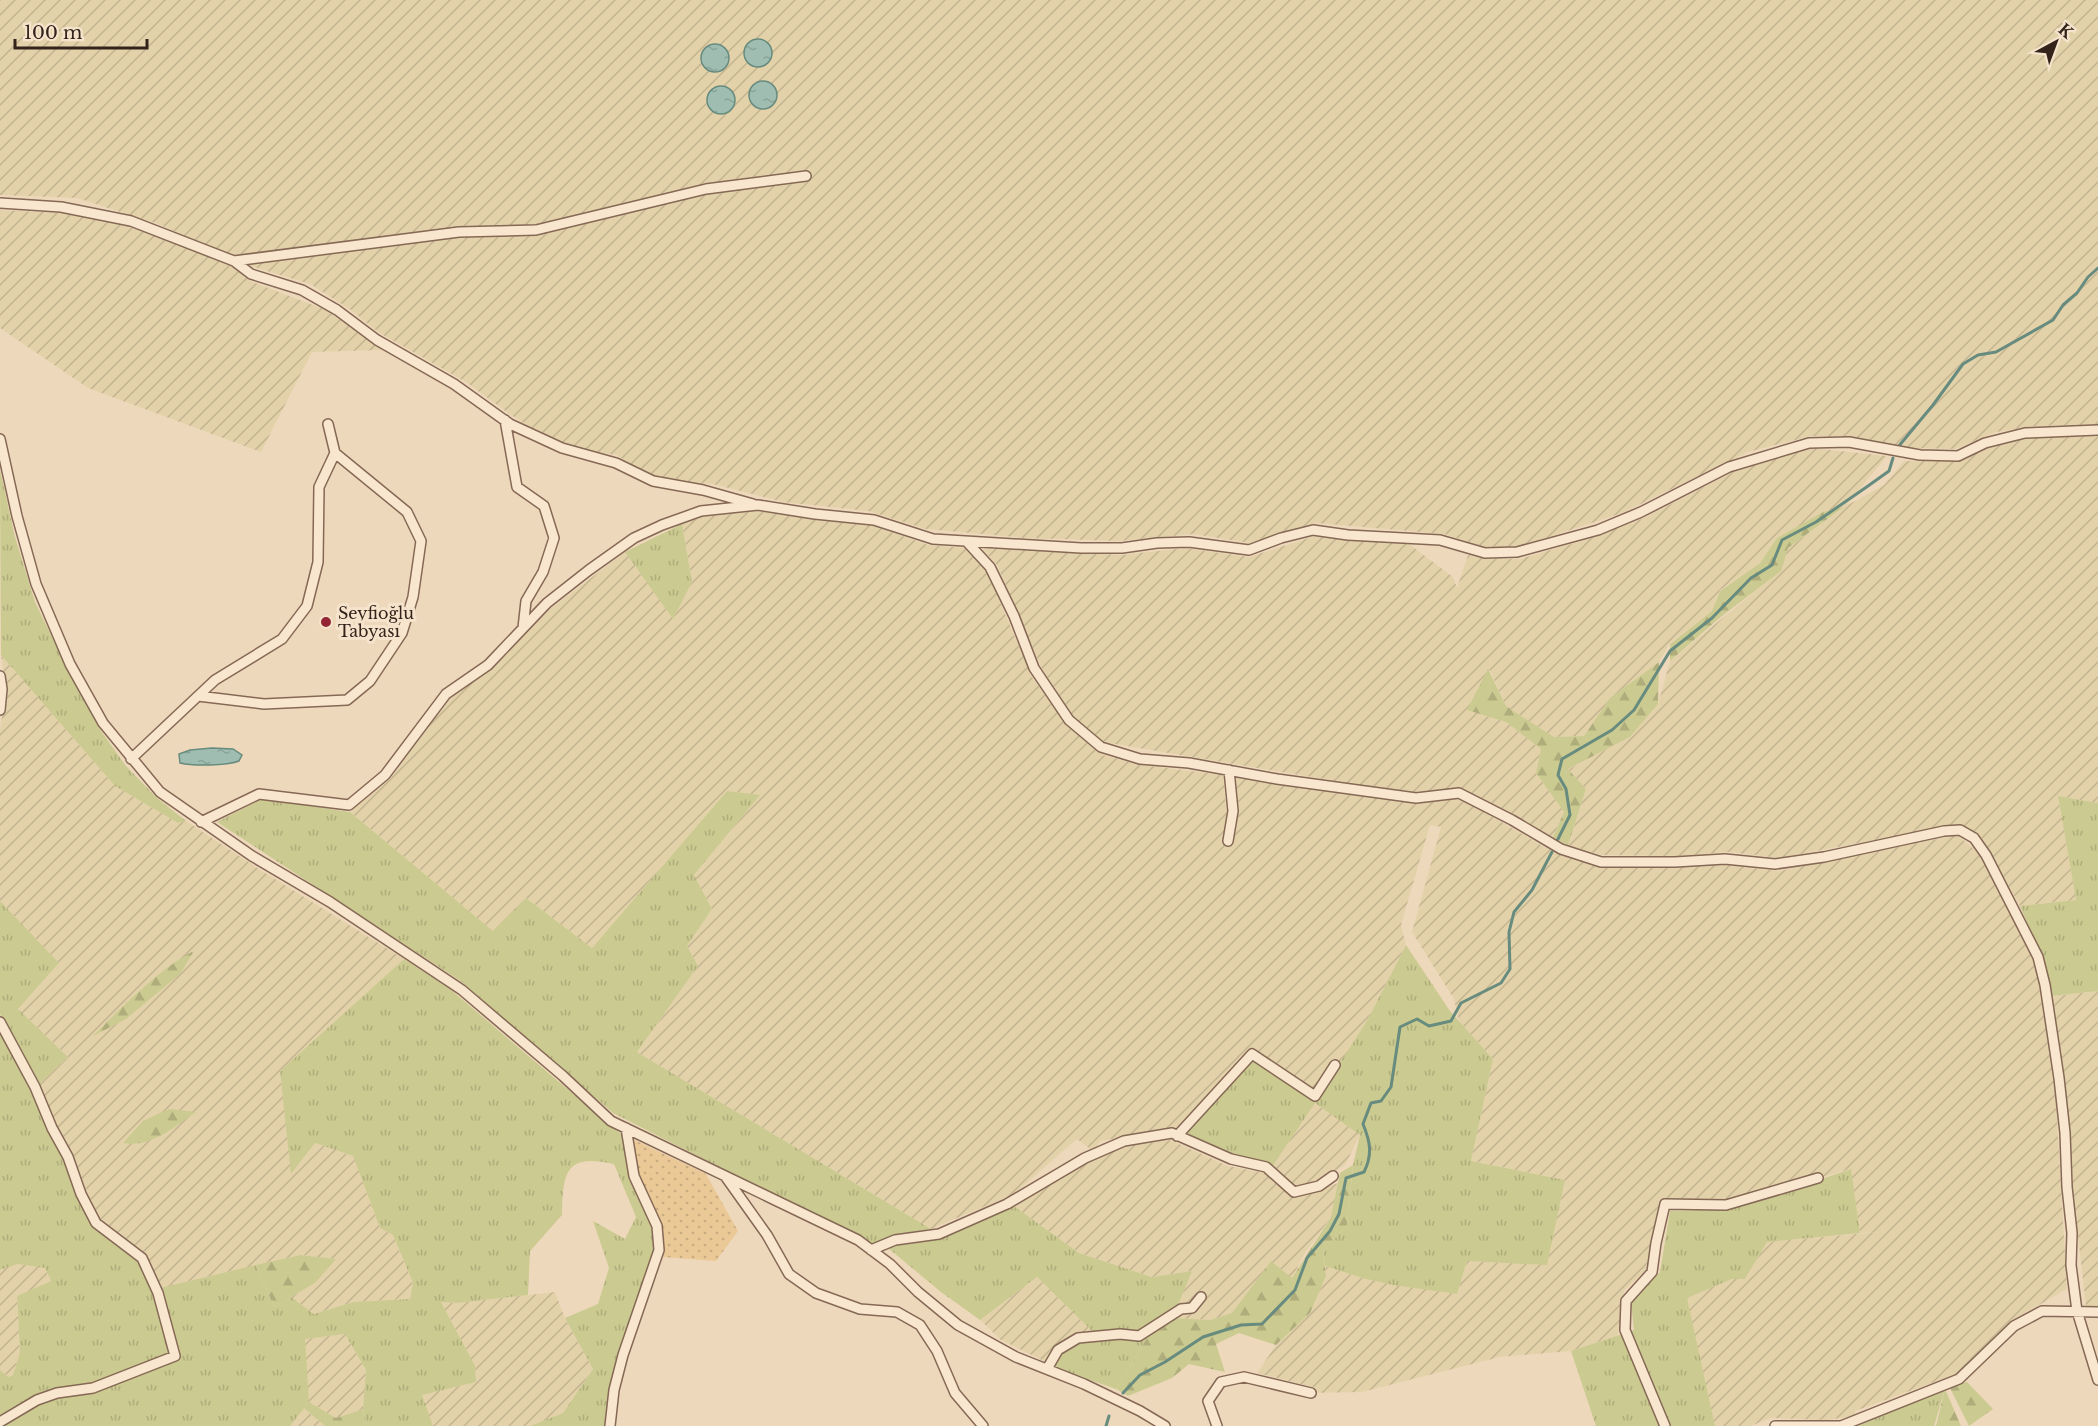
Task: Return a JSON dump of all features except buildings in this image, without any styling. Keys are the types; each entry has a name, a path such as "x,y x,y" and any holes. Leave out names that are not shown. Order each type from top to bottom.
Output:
{"street":[{"path":"234,261 459,232 536,230 706,189 806,176"},
{"path":"0,203 61,207 130,221 234,261 251,274 302,290 337,310 377,340 453,384 505,420 562,448 616,463 653,481 703,490 758,505 874,520 933,539 1081,548 1122,548 1157,543 1189,542 1249,550 1281,538 1313,530 1348,535 1440,540 1485,553 1517,552 1598,530 1641,512 1729,467 1809,443 1849,442 1913,454 1958,456 1985,443 2025,433 2098,430"},
{"path":"505,420 517,487 544,506 554,538 543,572 526,601 523,629"},
{"path":"198,696 264,704 347,700 370,681 402,633 413,597 421,541 408,512 335,453 328,424"},
{"path":"0,439 17,516 36,584 70,664 103,723 160,792 252,856 340,909 462,990 563,1076 611,1121 858,1240 890,1264 918,1292 958,1325 1016,1357 1093,1388 1165,1426"},
{"path":"131,759 215,680 282,639 307,606 318,562 319,487 335,453"},
{"path":"201,822 259,794 349,805 385,775 446,694 488,665 547,603 589,570 634,538 662,525 701,512 758,505"},
{"path":"968,542 990,567 1014,616 1034,669 1070,720 1101,747 1140,759 1189,763 1340,789 1416,798 1459,793 1512,820 1561,849 1601,862 1725,859 1775,864 1824,857 1944,831 1960,830 1974,838 1986,855 2038,957 2045,985 2065,1132 2067,1188 2073,1233 2071,1265 2077,1311 2098,1380"},
{"path":"0,676 2,689 0,710"},
{"path":"1228,841 1233,811 1229,770"},
{"path":"0,1022 35,1087 52,1128 68,1157 81,1194 96,1223 142,1258 158,1293 175,1356 93,1389 57,1393 37,1400 0,1422"},
{"path":"1177,1136 1252,1054 1315,1096 1335,1065"},
{"path":"610,1426 614,1390 623,1355 659,1250 657,1226 634,1176 626,1128"},
{"path":"871,1250 895,1240 939,1234 1007,1204 1085,1158 1124,1141 1172,1133 1231,1159 1266,1167 1294,1192 1319,1186 1333,1176"},
{"path":"724,1174 767,1235 789,1274 816,1293 860,1310 897,1312 920,1325 937,1351 955,1393 983,1426"},
{"path":"1665,1426 1624,1330 1626,1301 1652,1272 1665,1204 1726,1205 1818,1178"},
{"path":"1047,1369 1058,1350 1078,1338 1120,1334 1138,1336 1181,1309 1192,1308 1201,1297"},
{"path":"1775,1426 1840,1426 1959,1379 2014,1326 2042,1311 2098,1312"},
{"path":"1217,1426 1208,1401 1221,1382 1244,1377 1311,1393"}],"shaded area":[{"path":"0,0 2098,0 2098,425 2036,426 1996,432 1955,449 1905,448 1852,437 1811,436 1748,452 1622,513 1519,547 1486,548 1444,534 1316,523 1249,543 1193,534 1119,541 1025,538 926,529 868,511 783,502 713,484 653,481 617,455 562,448 466,382 378,332 351,310 310,284 251,266 158,224 77,198 0,195"},
{"path":"0,210 62,213 135,228 230,265 250,281 326,310 382,350 312,352 261,452 88,388 0,328"},
{"path":"2098,436 2098,803 2058,796 2076,900 2020,906 1981,837 1960,824 1779,858 1729,852 1681,856 1601,855 1568,845 1586,789 1567,770 1630,737 1658,704 1670,661 1780,571 1788,548 1842,509 1777,538 1760,563 1720,590 1712,611 1670,643 1659,662 1610,699 1584,736 1554,737 1506,706 1489,669 1468,710 1506,722 1541,749 1536,773 1564,812 1553,837 1462,789 1415,792 1359,785 1103,742 1073,716 1041,667 997,565 982,548 1122,555 1185,548 1249,557 1315,536 1409,544 1453,577 1457,588 1468,555 1489,559 1520,559 1592,538 1644,518 1733,472 1811,448 1887,456 1846,506 1884,485 1904,461 1960,461 1987,448 2026,438"},
{"path":"758,511 871,525 928,545 964,548 986,569 1032,677 1066,724 1103,755 1142,765 1223,775 1227,816 1237,817 1234,777 1340,791 1457,799 1474,806 1546,848 1601,868 1727,865 1779,871 1957,835 1979,853 2033,960 2055,1085 2067,1289 2016,1318 1959,1373 1855,1411 1855,1416 1826,1420 1772,1418 1750,1426 1715,1426 1686,1298 1732,1279 1745,1279 1767,1242 1877,1232 1860,1233 1850,1169 1726,1205 1665,1205 1656,1243 1651,1242 1646,1270 1624,1291 1618,1335 1571,1351 1500,1357 1362,1392 1311,1393 1313,1387 1257,1373 1276,1345 1310,1313 1326,1276 1325,1266 1362,1278 1457,1294 1467,1261 1547,1264 1565,1180 1471,1161 1493,1059 1459,1021 1454,999 1412,932 1441,827 1430,825 1401,925 1406,945 1368,1019 1320,1098 1250,1050 1178,1127 1100,1141 1093,1151 1077,1139 1014,1194 931,1229 637,1052 698,966 687,946 712,909 694,875 759,796 727,791 592,948 526,898 494,932 350,812 390,779 450,698 495,665 549,610 625,552 673,618 692,582 682,524 703,517"},
{"path":"1,655 115,786 178,823 186,821 404,959 280,1071 292,1173 315,1143 353,1156 380,1228 393,1235 413,1284 410,1299 353,1302 314,1314 291,1297 315,1283 335,1259 300,1255 160,1288 142,1252 99,1220 37,1086 68,1057 18,1009 59,963 0,901 0,730 6,689"},
{"path":"2098,991 2098,1306 2086,1307 2051,996"},
{"path":"1315,1102 1360,1135 1345,1165 1317,1183 1294,1188 1272,1167"},
{"path":"1170,1140 1228,1166 1265,1173 1293,1196 1339,1183 1331,1217 1305,1253 1292,1278 1232,1313 1210,1320 1173,1318 1191,1271 1152,1277 1079,1253 1011,1204 1071,1171 1123,1147"},
{"path":"18,1264 45,1268 51,1282 17,1296 20,1352 13,1375 8,1377 0,1370 0,1270"},
{"path":"1037,1277 1093,1332 1073,1338 1055,1348 1046,1362 1001,1340 980,1320"},
{"path":"555,1292 565,1318 593,1369 563,1413 530,1426 433,1426 421,1395 476,1382 475,1366 441,1302 458,1303"},
{"path":"345,1334 366,1370 363,1409 336,1418 309,1402 304,1339"},
{"path":"304,1408 325,1426 290,1426"}],"green space":[{"path":"0,470 15,537 35,602 66,666 101,731 126,766 157,798 186,821 178,823 115,786 1,655"},
{"path":"1844,507 1788,548 1781,571 1722,616 1670,661 1670,644 1712,611 1720,591 1760,563 1777,538 1823,512"},
{"path":"682,524 692,582 673,619 625,552"},
{"path":"1659,662 1658,704 1630,737 1568,769 1586,789 1568,845 1553,837 1564,812 1536,773 1541,749 1506,722 1467,710 1488,669 1506,706 1554,737 1584,736 1610,698"},
{"path":"727,791 760,795 694,875 712,909 687,946 698,966 637,1052 931,1229 894,1236 873,1245 613,1113 462,982 217,822 262,799 350,812 493,931 526,898 592,948"},
{"path":"2058,796 2098,803 2098,991 2051,996 2041,955 2020,906 2076,900"},
{"path":"0,901 59,963 18,1009 68,1057 37,1086 0,1014"},
{"path":"1406,945 1450,1011 1493,1059 1471,1161 1565,1180 1547,1265 1467,1261 1457,1294 1393,1285 1325,1266 1323,1251 1347,1225 1353,1165 1360,1135 1315,1103 1272,1167 1233,1157 1182,1135 1252,1058 1315,1102 1368,1019"},
{"path":"194,951 180,974 126,1019 93,1036 128,1001 168,967"},
{"path":"404,959 450,989 626,1137 653,1226 656,1249 607,1426 530,1426 563,1413 593,1369 565,1318 598,1304 609,1268 593,1221 625,1239 636,1217 614,1164 585,1161 570,1169 564,1187 562,1215 530,1251 528,1295 458,1303 441,1302 475,1366 476,1382 422,1395 433,1426 365,1426 363,1409 366,1370 345,1334 305,1339 309,1402 290,1426 2,1426 32,1407 52,1398 93,1392 179,1359 160,1288 256,1265 274,1307 291,1297 314,1314 353,1302 410,1299 413,1283 393,1235 380,1228 353,1156 315,1143 291,1174 280,1071"},
{"path":"0,1029 66,1160 93,1225 137,1259 155,1295 170,1354 91,1385 55,1391 3,1417 0,1415 0,1370 8,1377 13,1375 20,1352 17,1296 51,1281 45,1268 18,1264 0,1270"},
{"path":"169,1109 196,1112 171,1130 153,1139 133,1144 123,1143 143,1121"},
{"path":"1353,1165 1347,1225 1323,1251 1326,1276 1310,1313 1276,1345 1239,1333 1216,1344 1225,1372 1189,1364 1172,1378 1128,1396 1116,1389 1150,1333 1173,1318 1210,1320 1232,1313 1271,1261 1292,1278 1331,1217 1340,1173"},
{"path":"1851,1169 1860,1233 1767,1242 1745,1279 1732,1279 1687,1298 1715,1426 1596,1426 1571,1351 1634,1330 1631,1303 1660,1272 1670,1211 1729,1210"},
{"path":"1011,1204 1079,1253 1152,1277 1192,1271 1176,1310 1140,1333 1123,1330 1093,1332 1037,1277 980,1320 941,1292 888,1248 898,1243 941,1237"},
{"path":"300,1255 336,1259 315,1283 274,1307 256,1265"},
{"path":"1150,1333 1116,1389 1053,1367 1061,1351 1080,1341"},
{"path":"1967,1382 1993,1409 1969,1426 1950,1388 1950,1386"},
{"path":"1945,1389 1934,1426 1858,1426"},
{"path":"1945,1389 1961,1426 1936,1426"},
{"path":"309,1402 336,1418 363,1409 365,1426 325,1426 304,1408"}],"sand":[{"path":"630,1138 706,1174 738,1231 716,1261 663,1257 661,1228 636,1175"}],"water":[{"path":"758,39 768,43 772,53 768,63 758,67 748,63 744,53 748,43"},
{"path":"715,44 725,48 729,58 725,68 715,72 705,68 701,58 705,48"},
{"path":"763,81 773,85 777,95 773,105 763,109 753,105 749,95 753,85"},
{"path":"721,86 731,90 735,100 731,110 721,114 711,110 707,100 711,90"},
{"path":"233,749 242,755 239,761 226,764 180,763 179,754 190,750"}],"waterway":[{"path":"1898,447 1963,364 1978,355 1996,352 2053,320 2063,305 2077,293 2088,277 2098,268"},
{"path":"1557,841 1570,815 1566,789 1558,775 1562,759 1612,730 1634,710 1670,651 1712,618 1751,578 1772,565 1782,540 1816,522 1889,471 1893,458"},
{"path":"1123,1393 1140,1375 1203,1337 1241,1325 1262,1324 1295,1290 1307,1258 1330,1231 1339,1214 1346,1178 1364,1172 1367,1165 1370,1148 1363,1124 1371,1103 1381,1101 1391,1087 1400,1027 1417,1019 1429,1026 1451,1021 1461,1003 1501,983 1510,969 1509,932 1514,912 1532,890 1552,852"},
{"path":"1106,1426 1109,1416"}],"place":[{"name":"Seyfioğlu Tabyası","path":"326,622"}]}
